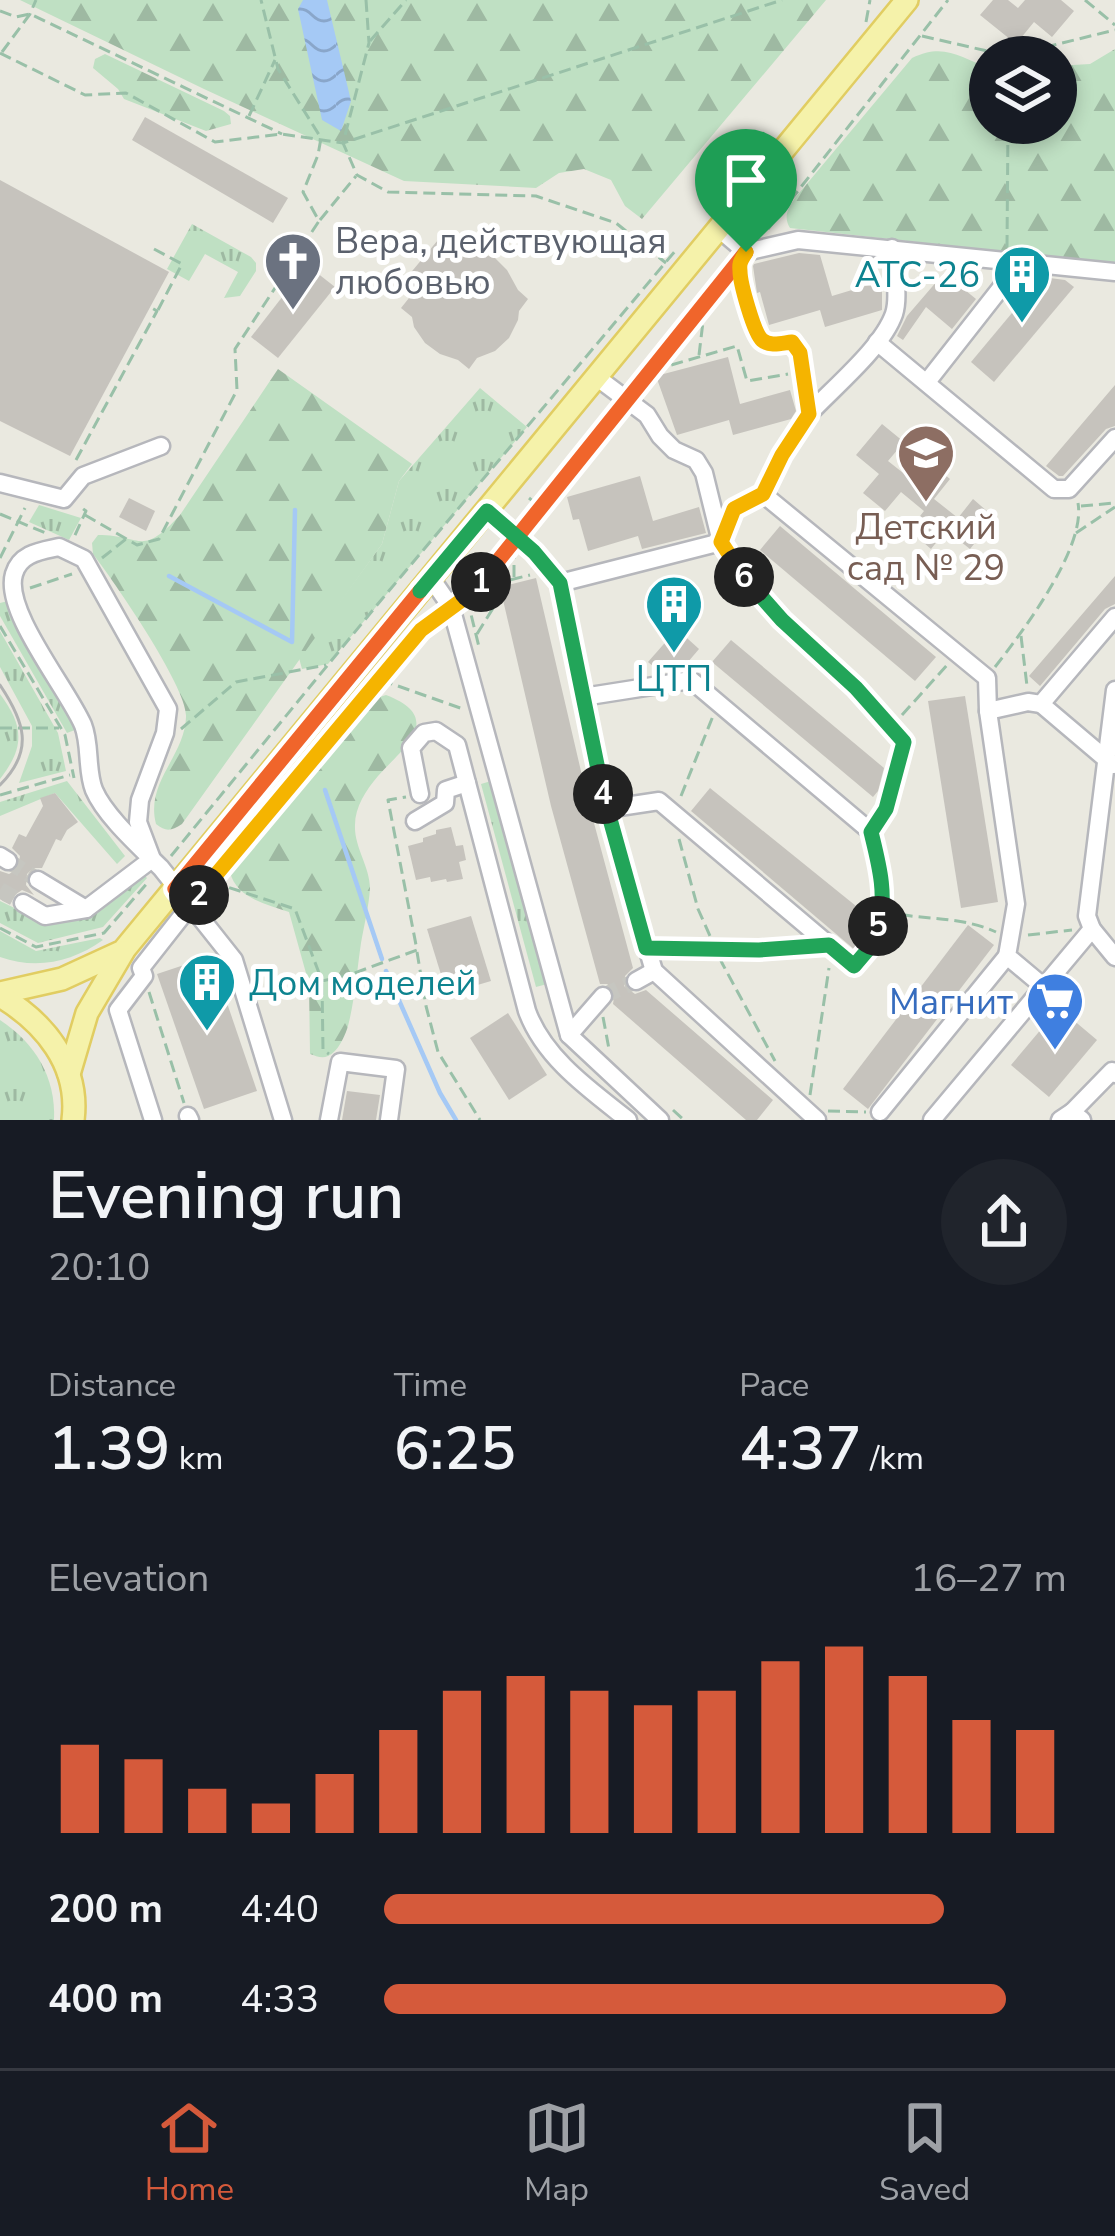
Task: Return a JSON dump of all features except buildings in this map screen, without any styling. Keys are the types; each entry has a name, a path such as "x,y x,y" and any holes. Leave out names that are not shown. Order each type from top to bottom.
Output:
{"main road":[{"path":"0,994 62,979 123,951 182,898 431,578 900,2"},
{"path":"69,1074 87,1013 123,951"},
{"path":"0,994 28,1013 53,1040 69,1074 78,1117"}],"street":[{"path":"718,229 746,252"},
{"path":"809,414 800,353 792,342 775,345 762,340 756,330 740,274 746,252 798,240 1115,272"},
{"path":"721,542 734,509 763,494 809,414 877,342 893,316 892,248"},
{"path":"927,382 1014,260"},
{"path":"877,342 1054,489 1069,489 1115,438"},
{"path":"583,697 691,680 871,832 886,809 904,742 749,583 721,542 704,473 696,460 674,449 647,415 596,376"},
{"path":"64,499 83,476 160,446"},
{"path":"0,483 64,499 84,511"},
{"path":"763,494 987,678 1016,904 1008,947 880,1112"},
{"path":"487,511 555,576 606,809 654,971 812,1115"},
{"path":"555,576 721,542"},
{"path":"156,864 138,822 140,800 165,733 168,709 89,568 73,552 59,547 30,554 14,574 13,594 22,620 86,731 93,788 234,960 283,1120"},
{"path":"431,578 459,602 497,770 573,1031 585,1053 665,1114"},
{"path":"988,711 1035,703 1115,617"},
{"path":"1115,690 1111,764 1087,916 1115,957"},
{"path":"1035,703 1111,764"},
{"path":"420,794 411,748 424,733 436,730 458,746 535,1034 580,1082 628,1120"},
{"path":"415,821 445,803 446,790 497,770"},
{"path":"606,809 658,801 854,966"},
{"path":"23,904 45,916 86,910 156,864"},
{"path":"38,880 86,910"},
{"path":"153,1120 118,1010 144,976 141,968 182,898"},
{"path":"932,1120 1092,929"},
{"path":"1008,947 1044,987"},
{"path":"636,981 654,971"},
{"path":"573,1031 602,998"},
{"path":"329,1120 340,1062 395,1069 389,1120"},
{"path":"1071,1117 1112,1071 1115,1074"}],"path":[{"path":"36,0 0,53 85,95 126,93 215,142 282,134 344,143 782,0"},
{"path":"261,0 278,70 321,138 303,192 319,221"},
{"path":"366,0 369,43 344,143 357,175 388,192 536,196 616,224 665,262"},
{"path":"369,43 406,0"},
{"path":"866,24 870,0"},
{"path":"767,230 949,0"},
{"path":"1085,0 1115,27"},
{"path":"0,11 16,17 30,14 282,134"},
{"path":"1077,38 1115,27"},
{"path":"921,35 969,47"},
{"path":"248,118 275,58"},
{"path":"1009,144 1014,260"},
{"path":"84,511 137,545 159,539 237,390 236,349 319,221 357,175"},
{"path":"76,460 182,264 154,249"},
{"path":"0,928 36,947 104,933 156,864 677,249"},
{"path":"518,537 746,252"},
{"path":"699,357 705,304"},
{"path":"150,307 157,311"},
{"path":"652,370 737,346 747,381 803,372"},
{"path":"987,678 1059,573 1079,523 1079,506 1069,489"},
{"path":"0,558 33,490"},
{"path":"529,498 542,508"},
{"path":"1079,506 1115,505"},
{"path":"1074,534 1115,505"},
{"path":"0,514 53,536"},
{"path":"13,594 89,568 126,539"},
{"path":"182,898 210,882 421,630 459,602 515,542 514,579"},
{"path":"476,636 500,597 497,583 555,576"},
{"path":"459,602 482,658"},
{"path":"0,626 64,735 72,775 0,796"},
{"path":"1021,634 1035,703"},
{"path":"891,727 957,654"},
{"path":"172,737 236,682 328,664"},
{"path":"380,680 469,711"},
{"path":"718,703 674,815 698,909 775,1061 780,1085"},
{"path":"0,728 60,728"},
{"path":"420,794 388,800 438,1052 480,1120"},
{"path":"854,966 871,946 883,911 871,832"},
{"path":"210,882 295,909 322,981 323,1051 340,1062"},
{"path":"883,911 909,918 971,920 1008,947 1092,929"},
{"path":"646,948 759,950 829,945 812,1115 880,1112"},
{"path":"322,981 417,950"},
{"path":"144,976 189,1118"},
{"path":"573,1031 610,1056 602,998"},
{"path":"665,1114 684,1120"}],"green space":[{"path":"20,0 826,0 642,219 625,206 611,180 584,169 559,173 536,188 404,181"},
{"path":"1115,49 1115,264 790,228 788,209 795,198 912,58 943,51 969,59 969,144 1077,144 1077,65 1090,64"},
{"path":"105,54 224,111 231,124 206,131 124,99 93,68 95,59"},
{"path":"192,224 256,263 240,296 224,298 238,272 205,254 189,281 167,269"},
{"path":"278,369 412,464 399,481 382,544 182,824 166,829 156,824 154,809 160,782 184,731 183,703 148,634 93,554 92,543 98,535 149,540 167,528"},
{"path":"480,388 527,427 328,664 302,669 299,658 382,544 399,481"},
{"path":"39,505 81,518 69,540 29,522"},
{"path":"8,601 80,728 67,733 0,616 0,603"},
{"path":"0,631 58,733 66,771 19,783 32,746 32,726 0,667"},
{"path":"0,694 14,716 18,737 14,757 0,779"},
{"path":"386,695 414,713 414,734 369,787 357,812 355,833 369,880 369,902 348,1026 335,1051 319,1057 310,1054 309,984 289,912 245,894 230,872 370,700"},
{"path":"67,781 125,856 117,864 55,793 0,816 0,802"},
{"path":"491,781 547,984 536,987 481,784"},
{"path":"143,874 147,878 103,927 38,943 0,923 0,901 50,925 93,914"},
{"path":"0,931 36,951 103,940 67,958 27,963 0,957"},
{"path":"0,1020 41,1062 51,1089 54,1120 0,1120"}],"water":[{"path":"303,0 327,0 351,101 341,131 322,120 298,9"}],"waterway":[{"path":"169,576 292,642 295,510"},
{"path":"325,790 382,959"},
{"path":"386,971 456,1120"}],"tunnel":[{"path":"8,861 38,880"},
{"path":"0,890 23,903"},
{"path":"603,996 636,981"}],"tram line":[{"path":"0,685 22,735 18,760 0,785"}],"place":[{"name":"Вера, действующая любовью","path":"293,312"},
{"name":"АТС-26","path":"1022,325"},
{"name":"Детский сад № 29","path":"926,504"},
{"name":"ЦТП","path":"674,655"},
{"name":"Дом моделей","path":"207,1033"},
{"name":"Магнит","path":"1055,1052"}],"route":[{"path":"746,252 518,537 515,542 484,579 421,630 189,907 175,889 487,511 518,537 534,552 560,583 606,809 646,948 759,950 829,945 854,966 871,946 883,911 871,832 886,809 904,742 856,688 782,620 721,542 734,509 763,494 809,414 800,353 792,342 775,345 762,340 756,330 740,274 746,252"}]}
